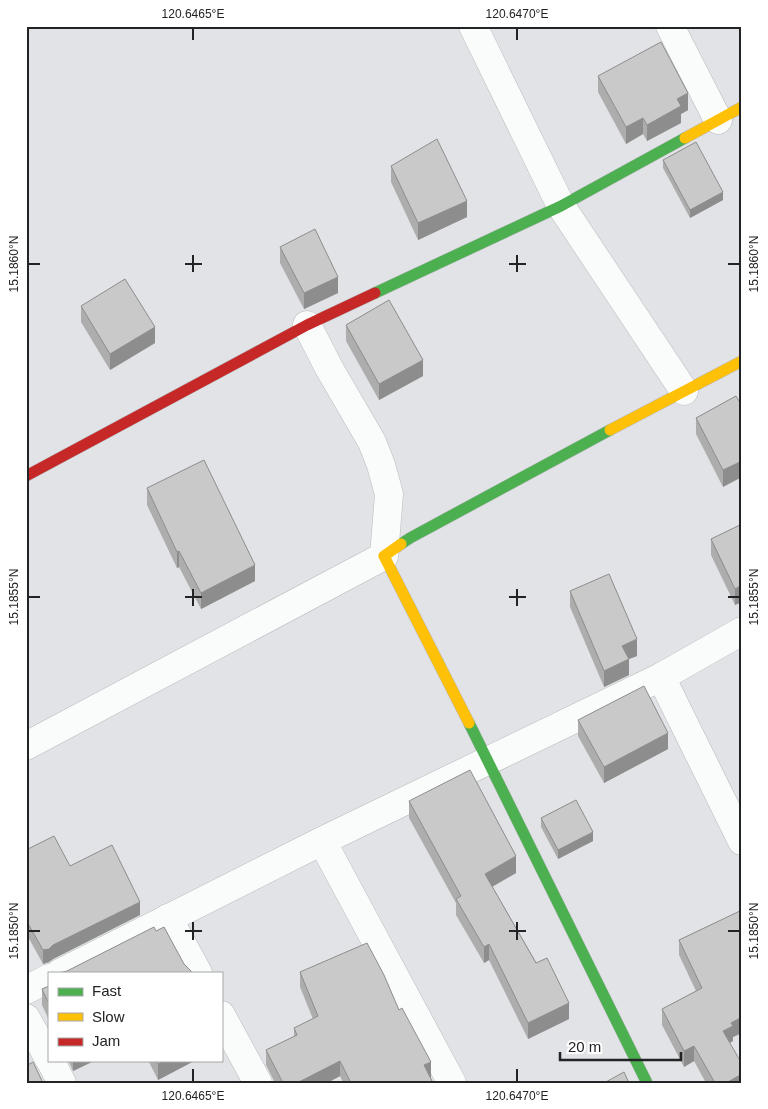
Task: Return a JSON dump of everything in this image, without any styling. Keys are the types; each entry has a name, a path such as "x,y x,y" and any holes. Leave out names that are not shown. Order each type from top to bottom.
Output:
{"street":[{"path":"473,26 561,206 684,390"},
{"path":"670,26 718,120"},
{"path":"26,476 307,325 561,206 742,107"},
{"path":"307,325 329,368 372,442 381,465 389,494 384,556 488,760 647,1083"},
{"path":"26,746 384,556 410,538 684,390 742,361"},
{"path":"62,972 322,841 661,677 742,631"},
{"path":"661,677 742,841"},
{"path":"322,841 452,1083"},
{"path":"168,918 197,972"},
{"path":"26,990 48,979"},
{"path":"222,1017 258,1083"},
{"path":"26,1018 48,1057"},
{"path":"51,1062 62,1083"}],"building":[{"path":"661,42 688,93 677,99 681,106 647,125 643,118 626,127 598,76"},
{"path":"437,139 467,201 418,223 391,166"},
{"path":"696,142 723,192 690,210 663,160"},
{"path":"315,229 338,277 304,293 280,247"},
{"path":"125,279 155,327 110,354 81,306"},
{"path":"389,300 423,360 379,384 346,325"},
{"path":"736,396 742,406 742,461 723,470 696,418"},
{"path":"204,460 255,565 201,593 179,551 177,552 147,488"},
{"path":"742,524 742,585 735,589 711,539"},
{"path":"609,574 637,639 622,646 629,659 604,671 570,591"},
{"path":"644,686 668,733 604,767 578,720"},
{"path":"470,770 516,856 485,874 536,963 547,958 569,1003 528,1023 489,944 484,947 456,899 461,896 409,801"},
{"path":"576,800 593,832 558,850 541,818"},
{"path":"54,836 70,866 112,845 140,902 53,945 49,949 43,950 26,920 26,850"},
{"path":"742,910 742,1017 731,1023 733,1026 723,1031 742,1064 742,1074 726,1083 715,1083 694,1046 684,1051 662,1009 702,988 679,940"},
{"path":"154,927 156,931 164,927 184,964 192,972 63,972"},
{"path":"367,943 384,975 399,1010 402,1008 431,1062 424,1065 433,1083 351,1083 340,1061 297,1083 283,1083 266,1050 297,1035 294,1028 318,1016 300,972"},
{"path":"48,986 48,1002 42,989"},
{"path":"33,1062 43,1083 26,1083 26,1066"},
{"path":"624,1072 629,1083 604,1083"}],"traffic: fast":[{"path":"375,293 561,206 685,138"},
{"path":"401,544 610,430"},
{"path":"469,723 647,1083"}],"traffic: slow":[{"path":"685,138 742,107"},
{"path":"610,430 742,361"},
{"path":"401,544 384,556 469,723"}],"traffic: jam":[{"path":"26,476 307,325 375,293"}]}
